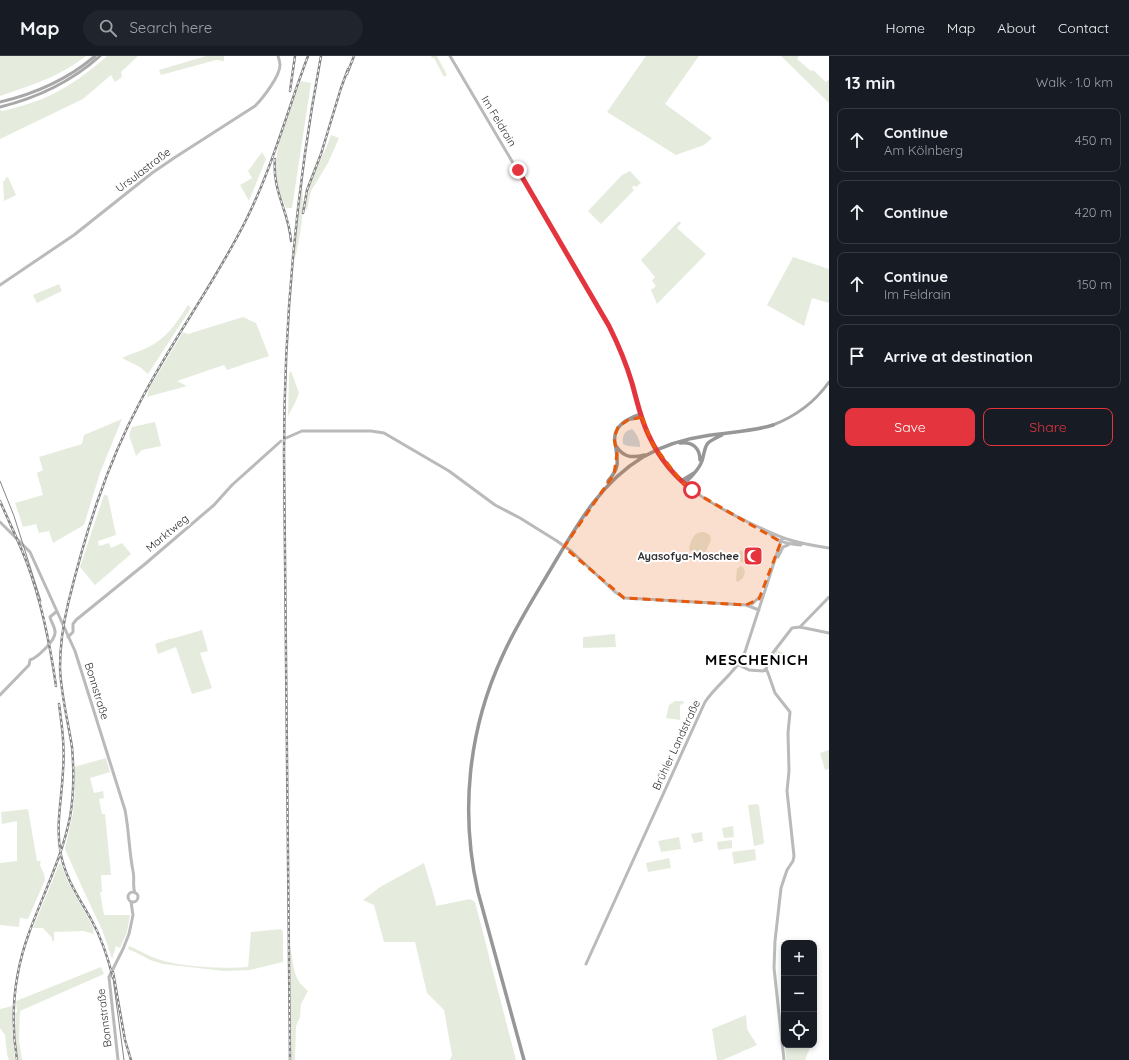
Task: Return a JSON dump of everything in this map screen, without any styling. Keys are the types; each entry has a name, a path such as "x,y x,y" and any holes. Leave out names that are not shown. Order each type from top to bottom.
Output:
{"highway":[{"path":"604,489 614,474 617,466 618,457 614,438 616,430 620,425 628,420 642,416"},
{"path":"524,1060 478,892 471,854 468,824 469,778 476,734 488,690 501,657 574,529 591,504 623,471 670,444 695,437 754,430 773,425"},
{"path":"683,483 695,472 700,464 708,443 712,439 725,433"},
{"path":"670,444 692,444 698,451 700,464"},
{"path":"615,445 621,453 630,457 638,457 652,453"}],"main road":[{"path":"0,102 30,93 57,82 95,56"},
{"path":"0,107 28,99 54,88 81,71 100,56"},
{"path":"773,425 790,417 803,408 818,396 829,382"}],"street":[{"name":"Im Feldrain","path":"450,56 609,326 620,349 652,443 661,458 683,483 701,496 766,531"},
{"name":"Ursulastraße","path":"0,285 74,235 168,162 252,108 262,98 278,73 280,65 278,57"},
{"path":"286,438 302,431 371,431 384,433 449,471 495,505 520,518 557,541 571,551 624,598 760,605"},
{"name":"Marktweg","path":"68,637 73,632 73,624 76,620 214,505 232,485 281,441"},
{"name":"Bonnstraße","path":"0,522 30,552 75,651 125,810 135,893"},
{"path":"766,531 782,538 808,545"},
{"path":"766,531 781,542 829,548"},
{"name":"Brühler Landstraße","path":"586,964 705,702 714,690 739,665 744,655 782,538"},
{"path":"776,558 779,556 783,547 789,544"},
{"path":"752,604 759,599 764,592"},
{"path":"800,627 829,597"},
{"path":"746,605 759,610"},
{"path":"0,695 29,665 30,660 35,658 54,638 55,632 50,617 56,612"},
{"path":"784,1060 774,968 775,941 781,888 787,870 793,861 794,856 788,797 788,734 790,712 775,692 766,669 772,654 792,628 800,627 829,633"},
{"path":"739,665 749,670 763,671 766,669"},
{"name":"Bonnstraße","path":"130,894 133,884"},
{"path":"135,893 138,896 136,902 131,902 129,898 130,894 135,893"},
{"name":"Bonnstraße","path":"131,902 133,908"},
{"name":"Bonnstraße","path":"118,1060 109,977 127,941 131,926 133,908 136,902"}],"highlighted area":[{"path":"642,417 652,443 681,481 701,496 781,542 759,599 746,605 624,598 564,547 614,474 617,454 614,438 618,427 628,420"}],"shaded area":[{"path":"0,56 86,56 66,70 34,84 0,96"},
{"path":"107,56 138,56 121,72 122,77 115,82 111,75 83,99 0,139 0,110 3,111 28,104 51,95 76,80"},
{"path":"206,56 224,56 224,61 216,60 161,75 159,70"},
{"path":"431,56 437,56 447,75 444,77 434,58"},
{"path":"646,56 699,56 665,104 712,138 704,145 676,155 607,112"},
{"path":"781,56 799,56 797,59 811,71 813,70 826,82 829,79 829,103"},
{"path":"301,81 311,83 292,208 286,208 277,181 277,153 286,121"},
{"path":"331,135 339,138 328,163 311,191 307,210 304,209 307,191"},
{"path":"262,152 266,159 249,201 240,185 252,178 248,171"},
{"path":"630,171 641,183 636,187 634,185 632,188 634,190 601,224 588,211 622,175"},
{"path":"7,177 16,195 4,201 3,182"},
{"path":"301,183 303,200 302,223 296,256 293,263"},
{"path":"679,221 681,223 677,228 706,254 657,304 651,290 656,286 652,281 655,277 641,260"},
{"path":"793,257 829,269 829,303 812,298 804,326 767,305"},
{"path":"59,284 62,291 37,303 33,295"},
{"path":"188,305 191,308 148,374 140,367 122,358 147,348 164,336"},
{"path":"243,317 256,323 269,356 227,370 224,365 177,381 187,386 147,397 149,388 183,332 188,334"},
{"path":"291,371 299,393 288,416 289,374"},
{"path":"122,419 100,473 84,525 53,543 49,531 39,533 36,524 23,527 15,503 43,495 37,473 43,470 39,457 82,444 84,435"},
{"path":"155,422 161,446 142,450 136,456 129,435 132,427"},
{"path":"104,495 107,495 108,497 116,535 98,541 99,546 109,543 111,548 122,543 131,554 95,585 80,567"},
{"path":"700,532 710,535 711,540 706,551 702,555 690,551 689,548 695,535"},
{"path":"740,550 744,552 744,554 748,555 743,563 739,560"},
{"path":"740,566 743,567 745,571 743,578 738,582 736,581 737,568"},
{"path":"202,630 208,651 200,653 212,688 192,694 176,647 158,654 155,644 170,638 171,639"},
{"path":"615,634 616,647 583,648 583,637"},
{"path":"777,650 786,654 786,661 772,659"},
{"path":"675,701 683,701 684,703 680,705 680,720 666,718 669,705"},
{"path":"829,750 829,769 825,770 820,753"},
{"path":"106,758 110,772 90,778 94,793 103,791 104,798 99,799 102,814 105,814 111,875 101,875 102,892 100,892 104,915 130,915 127,932 120,948 116,946 112,959 103,932 65,849 73,813 75,789 74,767"},
{"path":"757,804 759,806 764,842 763,844 754,846 748,805"},
{"path":"28,809 37,861 41,861 40,865 45,880 28,919 20,918 19,927 0,925 0,863 17,861 17,821 2,824 1,812"},
{"path":"733,826 734,837 724,838 722,828"},
{"path":"702,832 703,841 694,843 691,834"},
{"path":"679,837 681,849 661,852 658,841"},
{"path":"731,840 732,848 718,850 717,842"},
{"path":"755,849 756,860 734,864 732,852"},
{"path":"669,858 671,868 648,872 646,863"},
{"path":"60,862 68,882 93,927 94,934 83,931 54,932 54,941 52,941 52,938 43,928 33,928"},
{"path":"424,863 436,906 470,899 475,902 516,1060 450,1060 452,1055 444,1010 427,993 415,942 384,942 374,905 363,900 380,887"},
{"path":"281,929 283,932 283,962 250,970 224,971 163,964 150,960 128,949 129,946 154,958 190,966 227,968 248,967 251,932"},
{"path":"290,946 296,976 308,991 301,1004 300,1017 296,1026 295,1060 291,1060"},
{"path":"101,967 104,974 20,1011 19,1040 22,1060 18,1060 15,1013 17,1012 16,1001"},
{"path":"12,1006 15,1060 9,1060 5,1035 0,1028 0,1009"},
{"path":"746,1015 747,1029 757,1045 723,1060 717,1060 712,1029"},
{"path":"785,1048 810,1048 805,1060 786,1059"}],"water":[{"path":"632,429 638,437 640,447 623,444 624,434"}],"tram line":[{"path":"0,481 14,516 41,601"},
{"path":"113,978 124,1060"}],"railway":[{"path":"290,91 295,56"},
{"path":"17,1060 14,1012 20,964 29,933 62,847 70,817 73,782 73,756 62,688 60,668 61,644 68,604 89,526 117,451 140,402 152,379 220,268 255,202 308,56"},
{"path":"290,1060 284,455 286,354 298,205 312,106 321,56"},
{"path":"347,74 354,56"},
{"path":"303,213 307,190 321,154 348,69"},
{"path":"275,159 276,182 290,230 291,241"},
{"path":"0,501 24,555 37,593 48,639 56,686"},
{"path":"59,704 64,754 59,823 59,844 61,855 66,873 99,935 113,978"},
{"path":"113,972 125,1040 131,1060"}],"place":[{"name":"Ayasofya-Moschee","path":"753,556"}],"district":[{"name":"MESCHENICH","path":"757,660"}],"route":[{"path":"518,170 619,345 646,430 652,443 668,468 692,490"}]}
